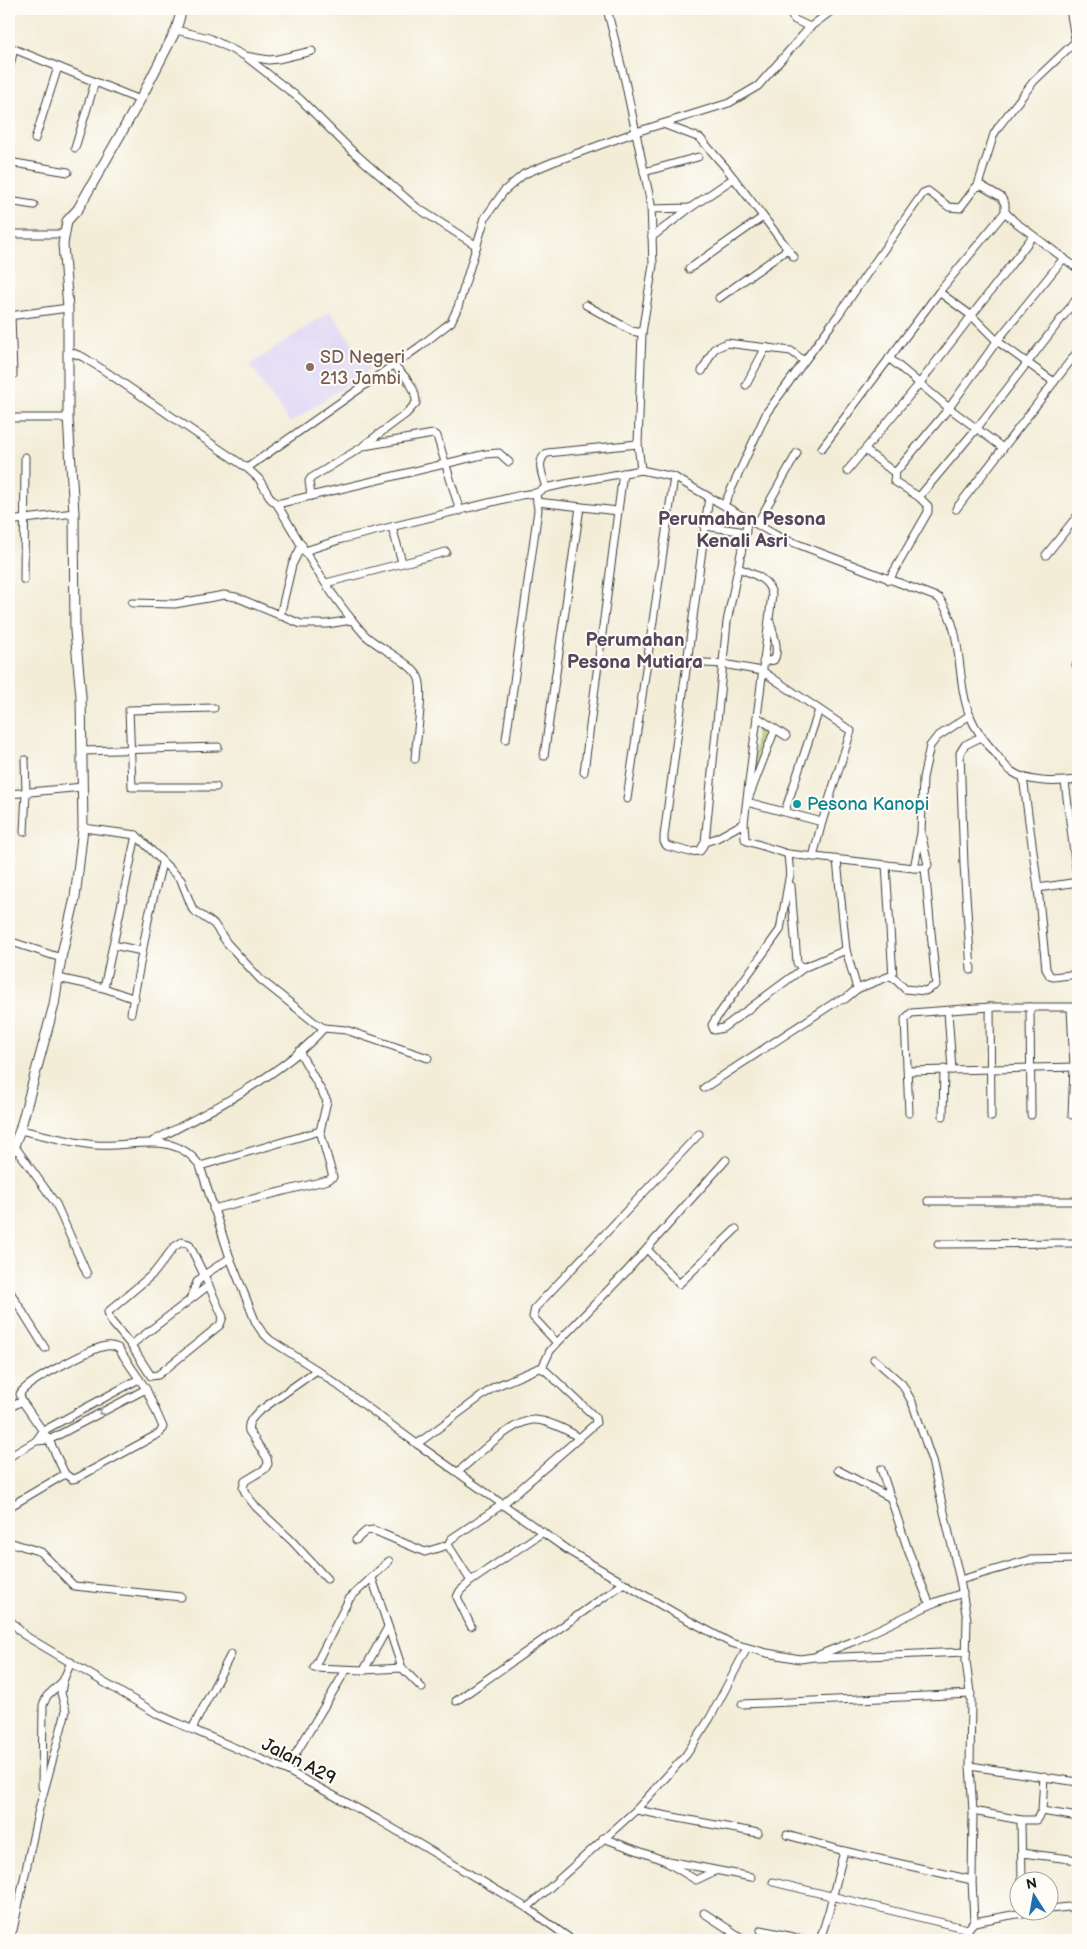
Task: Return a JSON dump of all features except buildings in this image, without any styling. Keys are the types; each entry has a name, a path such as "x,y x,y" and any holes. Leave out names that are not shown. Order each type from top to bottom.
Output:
{"street":[{"path":"9,1158 20,1130 54,1005 61,958 76,898 82,828 83,751 81,696 75,631 74,513 68,418 68,308 64,271 64,234 67,221 78,209 140,100 176,30 182,9"},
{"path":"607,9 636,132 651,209 653,265 642,333 638,444 641,470"},
{"path":"786,9 795,20 810,28"},
{"path":"247,468 394,365 450,322 458,307 485,218 504,191 524,174 636,132 729,103 758,86 810,28 834,9"},
{"path":"1070,9 1078,56"},
{"path":"176,30 210,38 246,56 300,99 351,150 416,206 477,246"},
{"path":"724,505 767,412 840,314 923,193 928,191 949,207 960,208 978,185 994,134 999,126 1029,86 1075,42"},
{"path":"9,68 11,48 140,100"},
{"path":"246,56 268,60 312,51"},
{"path":"35,139 58,67"},
{"path":"75,148 95,82"},
{"path":"662,124 700,138 734,178 794,257"},
{"path":"644,172 698,157"},
{"path":"9,162 68,172"},
{"path":"652,237 734,178"},
{"path":"822,448 939,292 1005,212 1005,204 1002,197 978,185"},
{"path":"9,201 34,205"},
{"path":"651,209 690,208"},
{"path":"1005,212 1033,236 1078,269"},
{"path":"689,268 764,217"},
{"path":"9,234 64,234"},
{"path":"847,471 919,384 1033,236"},
{"path":"719,298 788,249"},
{"path":"889,580 928,512 928,506 919,497 894,481 894,473 949,408 997,342 1064,258"},
{"path":"939,292 972,316 997,342 1054,382"},
{"path":"919,497 1028,364 1078,297"},
{"path":"586,305 632,331 642,333"},
{"path":"13,375 10,353 10,316 68,308"},
{"path":"702,371 714,349 727,343 791,352 804,362"},
{"path":"746,385 766,347"},
{"path":"68,351 83,357 105,371 247,468 260,480 271,500 277,504 352,620 365,636 411,668 419,679 420,700 414,759"},
{"path":"956,509 1078,351"},
{"path":"889,358 949,408 1003,448"},
{"path":"311,496 310,478 364,446 406,414 416,403 416,394 413,387 394,365"},
{"path":"9,418 68,418"},
{"path":"364,446 433,434 437,436 460,510"},
{"path":"546,488 540,462 547,453 638,444"},
{"path":"865,450 894,473"},
{"path":"277,504 499,453 508,462"},
{"path":"757,524 797,453"},
{"path":"24,580 25,457"},
{"path":"280,616 292,565 304,548 521,494 536,493 546,488 641,470 674,477 779,537 939,598 953,624 957,640 962,685 970,715 981,737 1010,771 1023,777 1064,782 1078,780"},
{"path":"584,772 623,473"},
{"path":"627,799 674,477"},
{"path":"506,739 538,510 536,493"},
{"path":"710,497 664,842 667,846 696,852 703,848 705,842 727,622 748,519"},
{"path":"537,502 618,511"},
{"path":"544,756 580,507"},
{"path":"9,521 74,513"},
{"path":"1046,555 1078,515"},
{"path":"706,526 746,532"},
{"path":"392,527 402,562"},
{"path":"326,582 446,552"},
{"path":"738,568 760,577 771,587 772,595 744,823 745,839 788,854 925,868"},
{"path":"132,603 175,604 224,595 250,602 301,624 327,624 352,620"},
{"path":"763,662 774,660 777,655 774,635 769,620"},
{"path":"687,662 723,664 762,671 849,729 851,733 822,822 813,857"},
{"path":"214,708 129,710 132,787 216,787"},
{"path":"785,811 819,710"},
{"path":"914,868 921,833 923,778 930,746 937,737 970,715"},
{"path":"757,717 786,736"},
{"path":"748,802 775,729"},
{"path":"971,970 964,865 960,753 965,745 981,737"},
{"path":"83,751 218,747"},
{"path":"24,832 25,760"},
{"path":"1023,777 1038,888 1042,942 1048,974 1053,977 1078,974"},
{"path":"1038,888 1078,883 1064,782"},
{"path":"9,794 83,787"},
{"path":"748,802 822,822"},
{"path":"705,842 717,838 744,823"},
{"path":"82,828 136,835 181,880 193,910 214,924 260,979 314,1022 324,1028 346,1030 428,1058"},
{"path":"886,865 893,976 905,989 925,991 936,985 925,868 928,865 921,833"},
{"path":"104,988 136,835"},
{"path":"788,854 796,959 800,966 805,967"},
{"path":"837,860 846,950 857,989"},
{"path":"132,1013 149,915 162,863"},
{"path":"790,873 780,930 715,1020 712,1026 714,1030 723,1028 805,967 846,950"},
{"path":"9,941 61,958"},
{"path":"113,945 142,951"},
{"path":"704,1088 837,1002 845,999 857,989 882,978 893,976"},
{"path":"58,978 104,988 134,999"},
{"path":"990,1007 991,1117"},
{"path":"909,1113 905,1019 911,1014 990,1007 1030,1007 1075,1008 1076,1067 1072,1115"},
{"path":"1030,1007 1031,1116"},
{"path":"943,1116 948,1070 948,1011"},
{"path":"153,1142 224,1103 273,1071 312,1041 324,1028"},
{"path":"213,1209 331,1179 332,1174 320,1131 327,1100 299,1051"},
{"path":"908,1071 1076,1067"},
{"path":"20,1130 95,1145 153,1142 173,1144 185,1150 193,1156 200,1166 230,1258 262,1332 270,1340 317,1370 417,1444 569,1551 673,1612 731,1643 767,1653 800,1659 966,1652"},
{"path":"200,1166 320,1131"},
{"path":"557,1343 536,1323 533,1317 535,1308 699,1134"},
{"path":"14,1145 56,1204 87,1274"},
{"path":"542,1368 550,1351 557,1343 647,1249 726,1160"},
{"path":"928,1201 1078,1201"},
{"path":"647,1249 679,1284 736,1229"},
{"path":"182,1242 189,1244 204,1275 223,1320 220,1325 158,1375 151,1376 131,1345 110,1320 108,1312 154,1273 174,1247 182,1242"},
{"path":"938,1244 1078,1243"},
{"path":"190,1299 197,1282 204,1275 230,1258"},
{"path":"131,1345 208,1286"},
{"path":"9,1290 45,1348"},
{"path":"110,1345 118,1348 139,1379 146,1389 162,1424 162,1430 77,1478 72,1479 65,1474 49,1440 22,1401 20,1394 25,1387 63,1365 110,1345"},
{"path":"874,1359 902,1384 912,1402 932,1461 963,1593 967,1620 966,1652 971,1694 970,1766 973,1812 972,1880 974,1922"},
{"path":"448,1546 451,1539 503,1504 596,1423 595,1417 542,1368"},
{"path":"417,1444 494,1387 542,1368"},
{"path":"317,1370 258,1412 251,1420 248,1426 249,1431 267,1458 268,1464 264,1469 245,1481 243,1488 256,1507 292,1541 327,1579"},
{"path":"9,1457 36,1441 43,1431 139,1379"},
{"path":"36,1441 49,1440 146,1389"},
{"path":"9,1408 22,1401"},
{"path":"458,1472 507,1432 532,1420 539,1420 568,1431 579,1438"},
{"path":"881,1469 908,1550 930,1605"},
{"path":"838,1470 892,1498"},
{"path":"9,1507 65,1474"},
{"path":"356,1540 366,1530 373,1530 425,1552 448,1546"},
{"path":"471,1626 457,1596 460,1591 543,1532"},
{"path":"9,1542 40,1552 74,1586 181,1597"},
{"path":"448,1546 472,1581"},
{"path":"960,1580 1029,1560 1078,1559"},
{"path":"389,1561 350,1599 314,1668 346,1670 402,1668"},
{"path":"372,1578 402,1668 422,1688"},
{"path":"456,1701 624,1583"},
{"path":"800,1659 829,1652 930,1605 963,1593"},
{"name":"Jalan A29","path":"9,1619 24,1635 159,1715 286,1770 377,1819 527,1908 572,1940"},
{"path":"364,1670 388,1627"},
{"path":"527,1908 636,1810 686,1755 710,1718 747,1648"},
{"path":"192,1729 231,1654"},
{"path":"13,1930 42,1798 66,1711 61,1693 71,1662"},
{"path":"286,1770 346,1670"},
{"path":"42,1798 43,1705 47,1696 64,1681"},
{"path":"742,1704 971,1694"},
{"path":"970,1766 1078,1782"},
{"path":"973,1812 1021,1820 1036,1820 1042,1811 1044,1776"},
{"path":"636,1810 758,1833"},
{"path":"1042,1811 1078,1817"},
{"path":"1021,1820 1022,1872"},
{"path":"787,1835 844,1851 972,1880"},
{"path":"603,1838 663,1860 750,1877"},
{"path":"820,1940 844,1851"},
{"path":"1022,1852 1078,1860"},
{"path":"663,1860 696,1880 716,1870"},
{"path":"772,1882 968,1929"},
{"path":"1060,1908 1078,1906"},
{"path":"704,1913 745,1940"},
{"path":"967,1940 968,1929 974,1922 1010,1914"},
{"path":"761,1930 807,1940"}],"shaded area":[{"name":"SD Negeri 213 Jambi","path":"330,311 370,369 290,423 250,365"}],"green space":[{"path":"758,722 772,730 752,782"}],"place":[{"name":"SD Negeri 213 Jambi","path":"310,367"},
{"name":"Pesona Kanopi","path":"797,804"}],"district":[{"name":"Perumahan Pesona Kenali Asri","path":"742,529"},
{"name":"Perumahan Pesona Mutiara","path":"635,650"}]}
